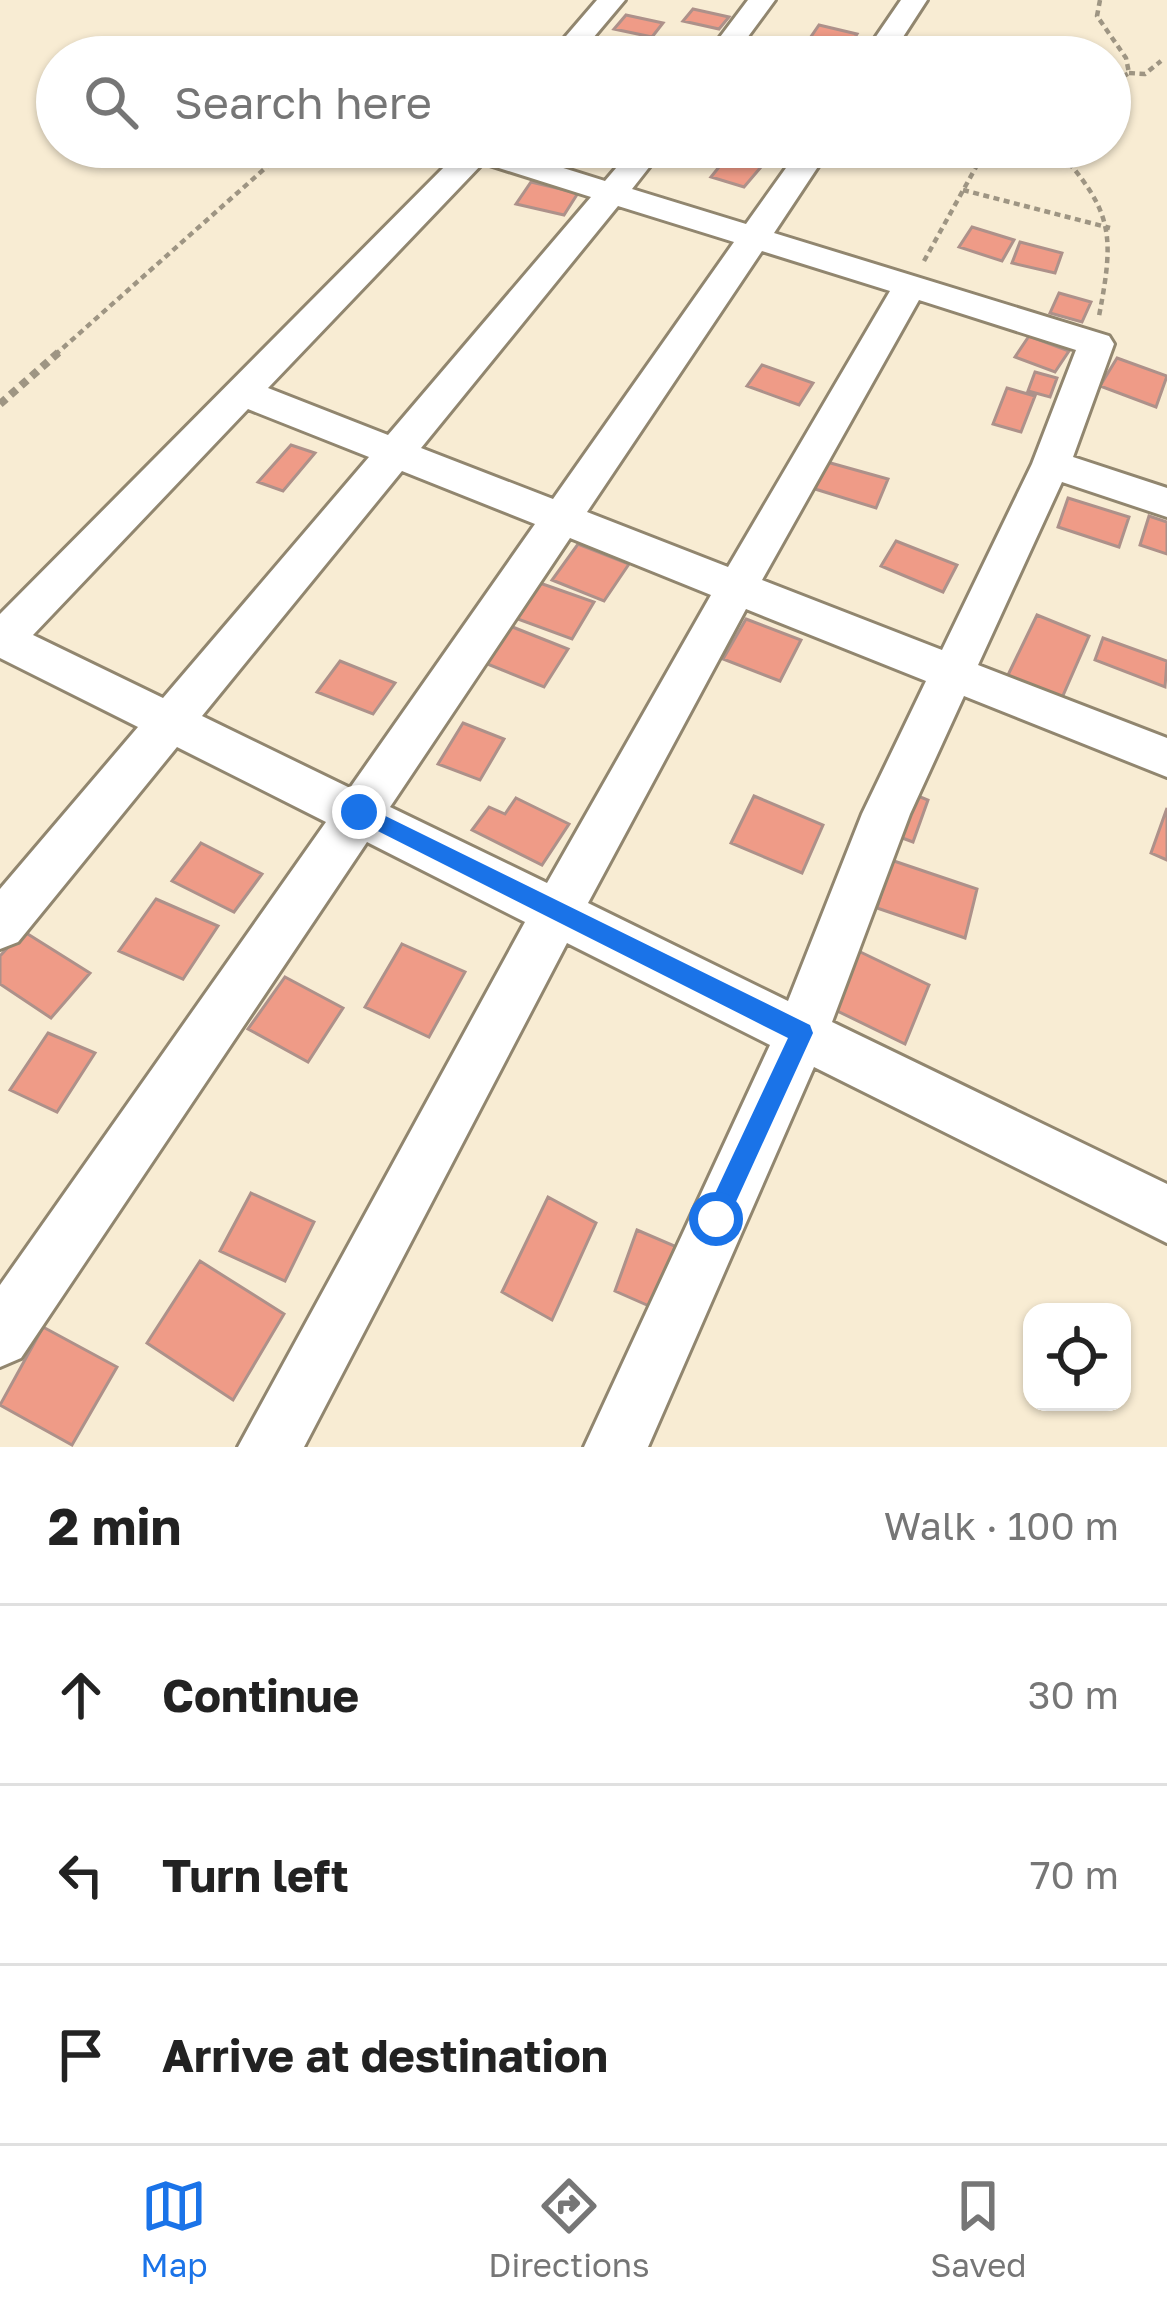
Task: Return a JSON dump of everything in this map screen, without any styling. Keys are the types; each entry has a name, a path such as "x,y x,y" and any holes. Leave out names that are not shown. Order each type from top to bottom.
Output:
{"street":[{"path":"580,36 612,0"},
{"path":"735,36 762,0"},
{"path":"890,36 914,0"},
{"path":"460,168 1,640 359,812 1167,1214"},
{"path":"533,168 1096,344 1051,464 886,814 802,1033 616,1447"},
{"path":"0,926 634,168"},
{"path":"0,1336 802,168"},
{"path":"270,1447 554,912 734,586 910,286"},
{"path":"239,391 1167,758"},
{"path":"1051,464 1167,503"}],"path":[{"path":"1100,0 1097,16 1111,36"},
{"path":"1131,73 1145,74 1161,61"},
{"path":"0,404 265,168"},
{"path":"910,286 975,168"},
{"path":"1072,168 1108,213 1113,259 1100,309"},
{"path":"963,190 1110,228"}],"building":[{"path":"693,9 729,17 719,29 683,21"},
{"path":"626,15 663,23 653,36 614,29"},
{"path":"819,25 857,34 856,36 811,36"},
{"path":"718,168 760,168 744,187 711,177"},
{"path":"531,182 578,193 564,215 516,204"},
{"path":"972,227 1014,240 1002,261 959,247"},
{"path":"1020,242 1062,253 1055,273 1012,263"},
{"path":"1059,293 1091,302 1082,322 1050,313"},
{"path":"1029,336 1069,351 1055,372 1015,357"},
{"path":"1117,358 1167,376 1156,407 1100,386"},
{"path":"762,365 813,383 799,405 747,386"},
{"path":"1035,372 1057,378 1050,397 1028,391"},
{"path":"1007,388 1035,396 1021,432 993,424"},
{"path":"291,445 315,453 283,491 258,482"},
{"path":"827,462 888,479 876,508 815,489"},
{"path":"1068,498 1129,517 1119,547 1058,527"},
{"path":"1149,516 1167,522 1167,554 1140,545"},
{"path":"896,541 957,565 943,592 881,566"},
{"path":"578,544 629,564 604,601 552,580"},
{"path":"537,582 594,602 572,639 515,618"},
{"path":"1037,615 1089,636 1061,700 1007,677"},
{"path":"746,619 801,640 780,681 723,659"},
{"path":"510,626 568,649 544,687 485,663"},
{"path":"1103,638 1167,661 1165,687 1095,660"},
{"path":"340,661 395,683 373,714 317,692"},
{"path":"463,723 504,739 480,780 438,764"},
{"path":"913,794 928,800 913,842 897,836"},
{"path":"754,796 823,825 802,873 731,843"},
{"path":"516,798 569,824 542,865 472,830 489,807 505,814"},
{"path":"1167,808 1167,860 1151,853"},
{"path":"201,843 262,874 234,912 172,881"},
{"path":"891,860 977,889 965,938 877,908"},
{"path":"156,899 218,926 183,979 119,951"},
{"path":"23,931 90,973 51,1018 0,984 0,956"},
{"path":"402,944 465,972 429,1037 365,1007"},
{"path":"850,947 929,985 905,1044 825,1005"},
{"path":"285,977 343,1008 308,1062 248,1029"},
{"path":"48,1033 95,1053 57,1112 10,1090"},
{"path":"251,1193 314,1222 285,1281 220,1251"},
{"path":"548,1197 596,1223 552,1320 502,1292"},
{"path":"637,1230 677,1247 656,1309 615,1291"},
{"path":"200,1261 284,1314 233,1400 147,1343"},
{"path":"43,1327 117,1367 72,1445 0,1405"}],"route":[{"path":"359,812 802,1033 716,1219"}]}
